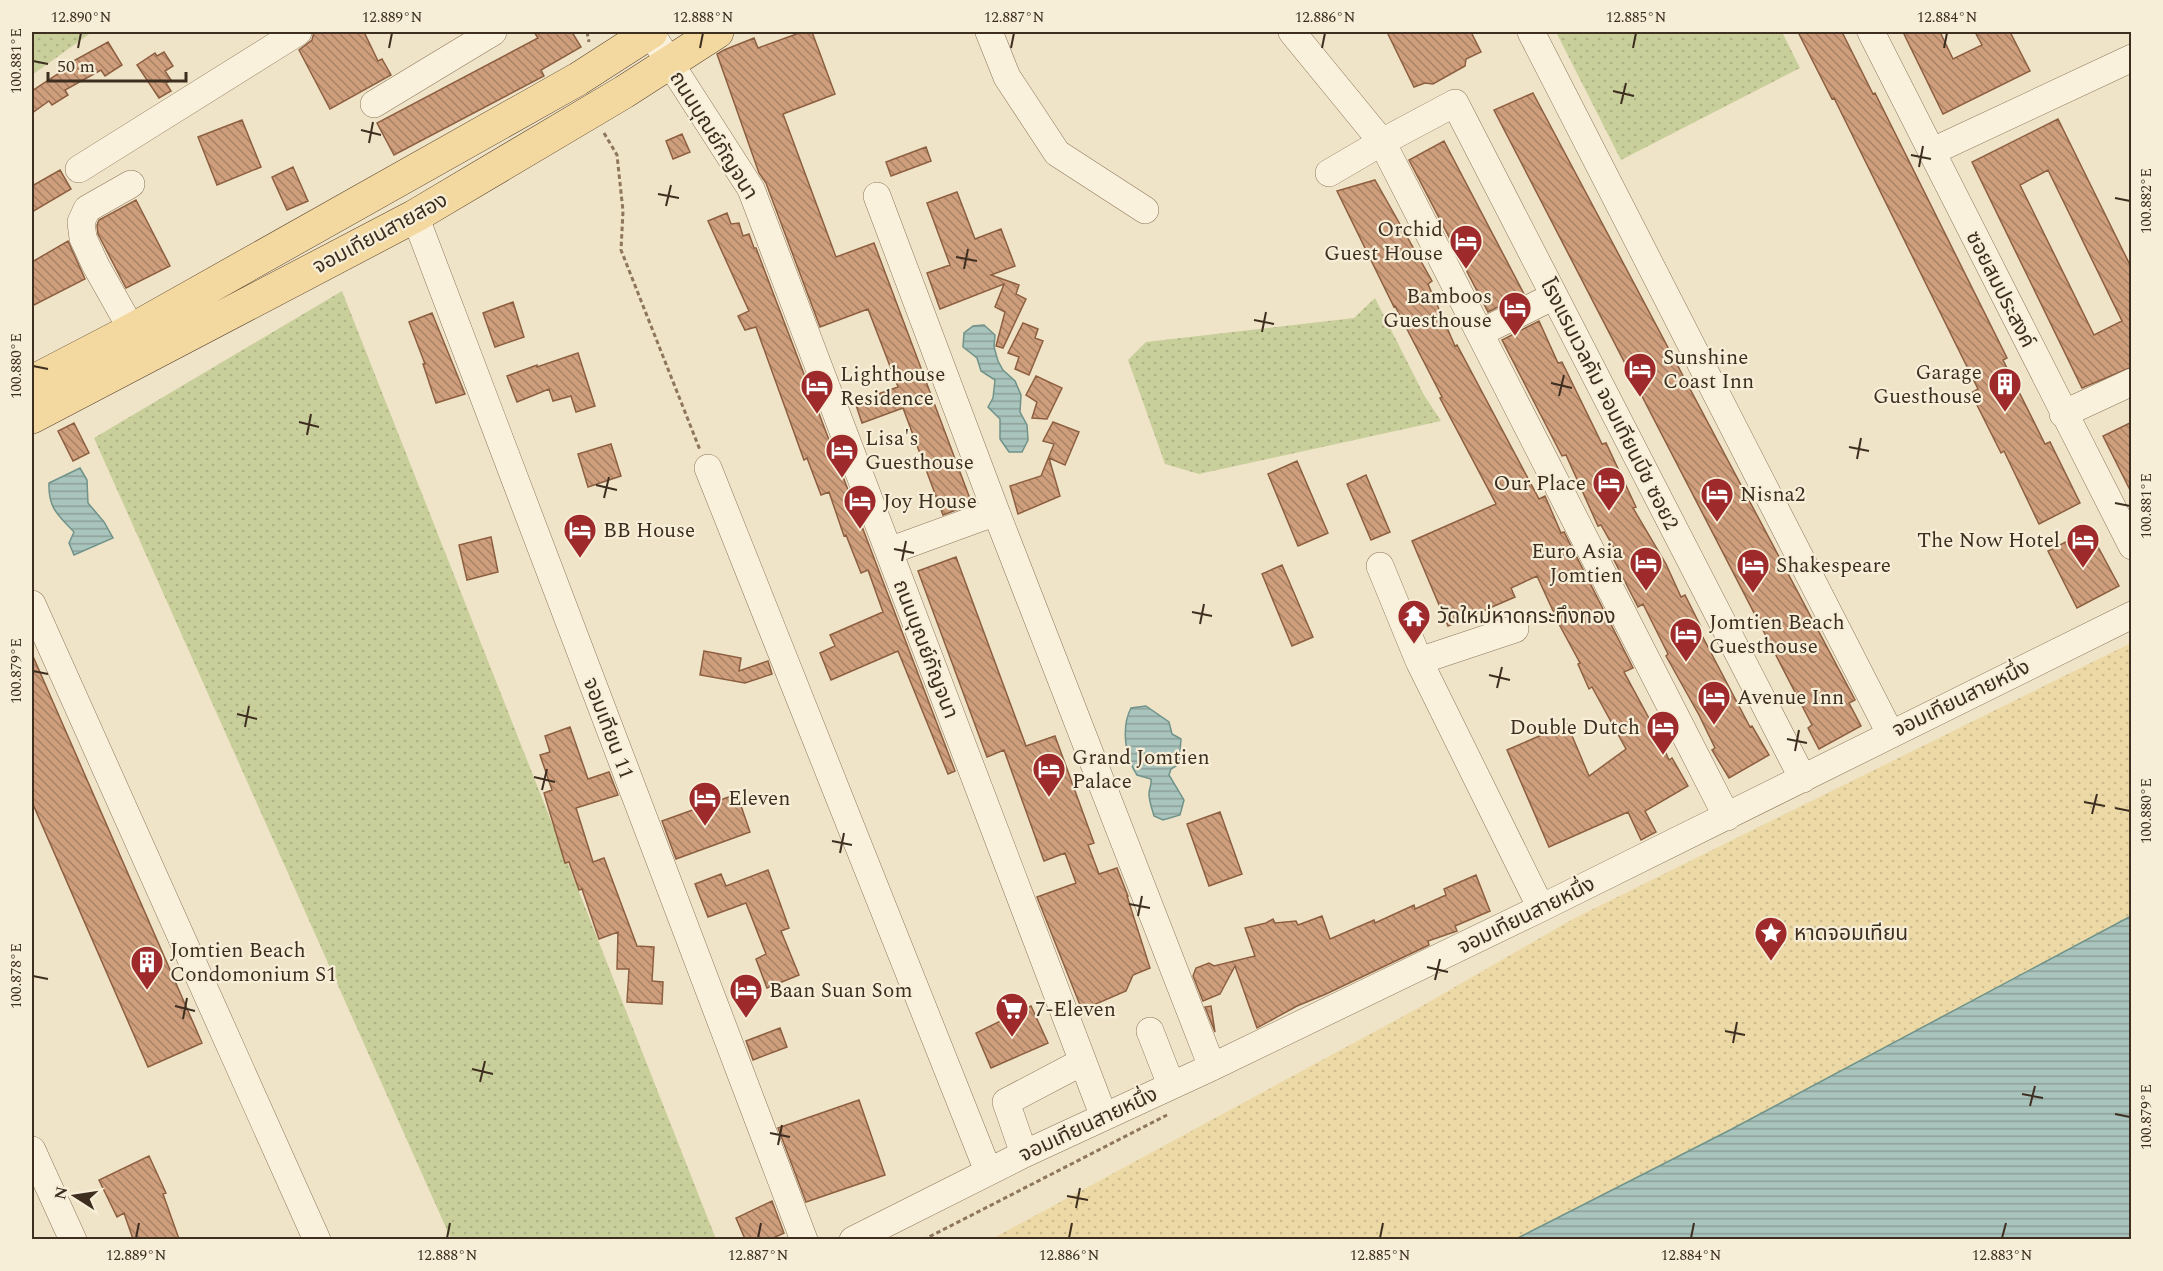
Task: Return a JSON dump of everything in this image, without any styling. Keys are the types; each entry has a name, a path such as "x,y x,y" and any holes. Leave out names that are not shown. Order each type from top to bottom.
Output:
{"main road":[{"name":"จอมเทียนสายสอง","path":"32,382 132,330 578,79 650,32"},
{"name":"จอมเทียนสายสอง","path":"32,417 415,216 717,32"}],"street":[{"path":"79,169 298,32"},
{"path":"374,104 493,32"},
{"name":"ถนนบุณย์กัญจนา","path":"650,32 751,189 1082,1062 1105,1116"},
{"path":"989,32 1007,76 1058,153 1145,210"},
{"path":"1292,32 1382,142 1727,817"},
{"path":"1531,32 1890,733"},
{"name":"ซอยสมประสงค์","path":"1871,32 2132,546"},
{"path":"1931,152 2132,58"},
{"name":"โรงแรมเวลคัม จอมเทียนบีช ซอย2","path":"1382,142 1455,103 1803,778"},
{"path":"1329,173 1382,142"},
{"path":"460,144 481,177"},
{"path":"131,184 87,209 81,222 83,238 96,266 132,330"},
{"path":"877,196 996,512 1212,1067"},
{"name":"จอมเทียน 11","path":"415,216 804,1239"},
{"path":"1480,333 1554,296"},
{"path":"2063,414 2132,382"},
{"path":"708,468 988,1171"},
{"path":"889,551 996,512"},
{"path":"1380,566 1419,661 1540,908"},
{"path":"32,604 317,1239"},
{"name":"จอมเทียนสายหนึ่ง","path":"866,1236 988,1171 1212,1067 1540,908 2132,615"},
{"path":"1419,661 1515,629"},
{"path":"1150,1031 1171,1085"},
{"path":"1024,1154 1006,1102 1082,1062"},
{"path":"32,1150 73,1239"}],"path":[{"path":"592,110 617,155 623,211 621,250 708,468"}],"green space":[{"path":"32,32 92,32 32,75"},
{"path":"1556,32 1782,32 1800,68 1621,160"},
{"path":"342,291 716,1239 451,1239 94,438"},
{"path":"1375,298 1424,395 1441,421 1199,474 1165,464 1128,360 1146,342 1354,318"}],"sand":[{"name":"หาดจอมเทียน","path":"2131,643 2131,916 1730,1130 1516,1239 990,1240 1422,1006 1573,919"}],"water":[{"path":"984,325 995,335 994,347 998,361 1003,370 1015,381 1021,395 1020,412 1027,425 1028,440 1022,452 1009,452 1000,439 1000,419 988,407 993,398 995,380 981,371 977,358 963,347 964,333 973,326"},
{"path":"80,468 87,480 88,503 104,522 113,538 74,555 69,543 74,532 52,505 49,483"},
{"path":"1146,706 1169,722 1172,734 1181,739 1179,764 1171,769 1169,775 1184,800 1180,815 1163,820 1154,816 1149,794 1151,779 1137,775 1127,751 1125,733 1131,708"},
{"path":"2131,916 2131,1239 1516,1239 1730,1130"}],"building":[{"path":"314,32 364,32 378,61 382,59 391,75 330,109 299,50 312,40"},
{"path":"534,32 572,32 581,47 541,70 544,76 394,155 377,123 538,38"},
{"path":"802,32 812,32 835,94 783,114 836,257 874,243 972,504 943,515 903,408 862,423 855,402 898,387 868,309 820,327 766,183 759,173 717,54 754,38 758,48"},
{"path":"1387,32 1471,32 1481,52 1466,59 1465,66 1433,84 1425,83 1414,87"},
{"path":"1798,32 1842,32 1873,94 1875,93 2007,358 2003,360 2045,444 2050,442 2080,503 2039,524 2004,451 2001,453 1971,393 1978,389 1834,98 1832,99"},
{"path":"1903,32 1940,32 1953,59 1982,45 1975,32 2010,32 2030,71 1943,114"},
{"path":"108,42 122,65 105,76 101,70 65,90 68,95 52,105 49,101 32,113 32,91 59,73 57,70"},
{"path":"164,52 173,66 165,71 171,80 166,83 171,91 159,98 137,65 155,53 157,56"},
{"path":"1533,93 1855,700 1849,703 1861,726 1819,749 1808,728 1812,725 1494,110"},
{"path":"2058,119 2132,269 2132,367 2082,388 1972,162","holes":["2048,170 2122,321 2094,335 2020,185"]},
{"path":"242,120 261,167 217,185 198,137"},
{"path":"682,134 690,152 673,159 666,141"},
{"path":"1444,141 1524,294 1488,312 1409,160"},
{"path":"926,147 931,161 891,176 886,162"},
{"path":"293,167 308,201 287,210 272,177"},
{"path":"60,170 71,189 32,212 32,186"},
{"path":"1375,180 1432,281 1428,284 1455,346 1457,345 1539,499 1545,496 1561,533 1564,532 1633,668 1624,672 1669,760 1672,758 1688,786 1645,811 1656,832 1641,840 1628,812 1549,847 1507,750 1567,724 1589,776 1626,749 1592,687 1589,689 1578,664 1580,663 1537,576 1511,588 1515,597 1448,626 1412,541 1496,504 1440,398 1442,397 1394,307 1337,191"},
{"path":"957,192 975,239 1001,229 1015,266 991,275 1019,285 1016,294 1026,299 1003,348 996,346 1005,312 995,307 1004,284 940,309 927,273 950,265 927,203"},
{"path":"136,200 170,266 126,288 98,234 97,225 99,220"},
{"path":"727,213 731,224 739,223 743,236 749,234 756,248 955,771 948,774 898,651 831,680 820,653 835,646 830,635 883,612 868,570 861,573 846,535 844,536 829,492 821,495 807,458 804,460 756,327 745,330 738,316 749,311 708,221"},
{"path":"68,241 85,279 32,306 32,262"},
{"path":"513,302 524,337 495,347 483,313"},
{"path":"432,313 465,394 436,403 423,364 425,364 409,322"},
{"path":"1539,321 1558,363 1562,362 1602,444 1606,443 1636,507 1633,508 1666,564 1681,597 1685,595 1701,627 1698,628 1750,727 1752,726 1769,755 1729,778 1712,750 1715,748 1666,656 1668,654 1643,604 1638,607 1614,560 1619,557 1601,525 1598,526 1566,455 1562,456 1502,340"},
{"path":"1023,323 1038,329 1035,338 1043,341 1029,375 1015,369 1019,357 1008,353"},
{"path":"578,353 595,406 576,412 571,396 553,401 549,389 517,402 507,376"},
{"path":"1036,376 1062,388 1047,419 1032,418 1037,402 1026,395"},
{"path":"1053,422 1079,432 1065,465 1049,458 1060,496 1018,514 1010,486 1041,476 1054,444 1043,441"},
{"path":"2132,422 2132,494 2103,436"},
{"path":"74,423 89,453 73,461 58,431"},
{"path":"611,444 621,476 588,487 578,454"},
{"path":"1297,461 1328,533 1298,546 1268,474"},
{"path":"1366,475 1390,532 1371,540 1347,484"},
{"name":"The Now Hotel","path":"2089,530 2119,586 2077,608 2048,551"},
{"path":"491,537 498,572 467,580 459,545"},
{"path":"956,557 1026,746 1055,736 1094,843 1088,845 1099,874 1117,868 1150,968 1133,975 1126,991 1082,1010 1037,897 1076,883 1065,853 1044,861 1004,750 987,757 918,571"},
{"path":"1282,565 1313,637 1292,646 1262,574"},
{"path":"704,651 741,658 739,671 768,661 772,674 745,683 700,675"},
{"name":"Jomtien Beach Condomonium S1","path":"32,654 202,1043 148,1067 32,802"},
{"path":"570,727 588,779 609,772 618,795 576,808 593,862 604,858 637,946 654,947 652,981 663,982 662,1004 627,1002 629,969 617,969 618,932 599,939 582,889 579,890 569,862 565,863 544,793 552,790 540,755 550,752 545,736"},
{"name":"Eleven","path":"737,794 750,832 676,859 662,821"},
{"path":"1220,812 1242,874 1209,886 1187,824"},
{"path":"768,870 789,928 781,931 799,975 767,988 756,959 766,954 746,903 708,917 695,884 721,874 726,886"},
{"path":"1476,875 1490,911 1455,926 1457,931 1428,941 1429,945 1297,1006 1257,1028 1235,966 1220,994 1203,1001 1193,976 1196,968 1209,963 1214,966 1255,956 1245,928 1273,919 1275,923 1296,921 1298,925 1322,916 1330,939 1374,920 1375,923 1414,905 1415,909 1446,895 1444,889"},
{"name":"7-Eleven","path":"1031,1006 1048,1043 991,1068 976,1033"},
{"path":"1211,1006 1215,1032 1205,1007"},
{"path":"780,1028 787,1047 753,1060 746,1041"},
{"path":"859,1100 885,1175 806,1202 778,1128"},
{"path":"149,1156 166,1193 163,1194 179,1239 133,1239 124,1213 117,1217 99,1180"},
{"path":"772,1201 784,1233 771,1239 745,1239 736,1218"}],"place":[{"name":"Orchid Guest House","path":"1466,270"},
{"name":"Bamboos Guesthouse","path":"1515,337"},
{"name":"Sunshine Coast Inn","path":"1640,398"},
{"name":"Garage Guesthouse","path":"2005,413"},
{"name":"Lighthouse Residence","path":"817,415"},
{"name":"Lisa's Guesthouse","path":"842,479"},
{"name":"Our Place","path":"1609,512"},
{"name":"Nisna2","path":"1717,523"},
{"name":"Joy House","path":"860,530"},
{"name":"BB House","path":"580,559"},
{"name":"The Now Hotel","path":"2083,569"},
{"name":"Euro Asia Jomtien","path":"1646,592"},
{"name":"Shakespeare","path":"1753,594"},
{"name":"วัดใหม่หาดกระทึงทอง","path":"1414,645"},
{"name":"Jomtien Beach Guesthouse","path":"1686,663"},
{"name":"Avenue Inn","path":"1714,726"},
{"name":"Double Dutch","path":"1663,756"},
{"name":"Grand Jomtien Palace","path":"1049,798"},
{"name":"Eleven","path":"705,827"},
{"name":"หาดจอมเทียน","path":"1771,962"},
{"name":"Jomtien Beach Condomonium S1","path":"147,991"},
{"name":"Baan Suan Som","path":"746,1019"},
{"name":"7-Eleven","path":"1012,1038"}]}
